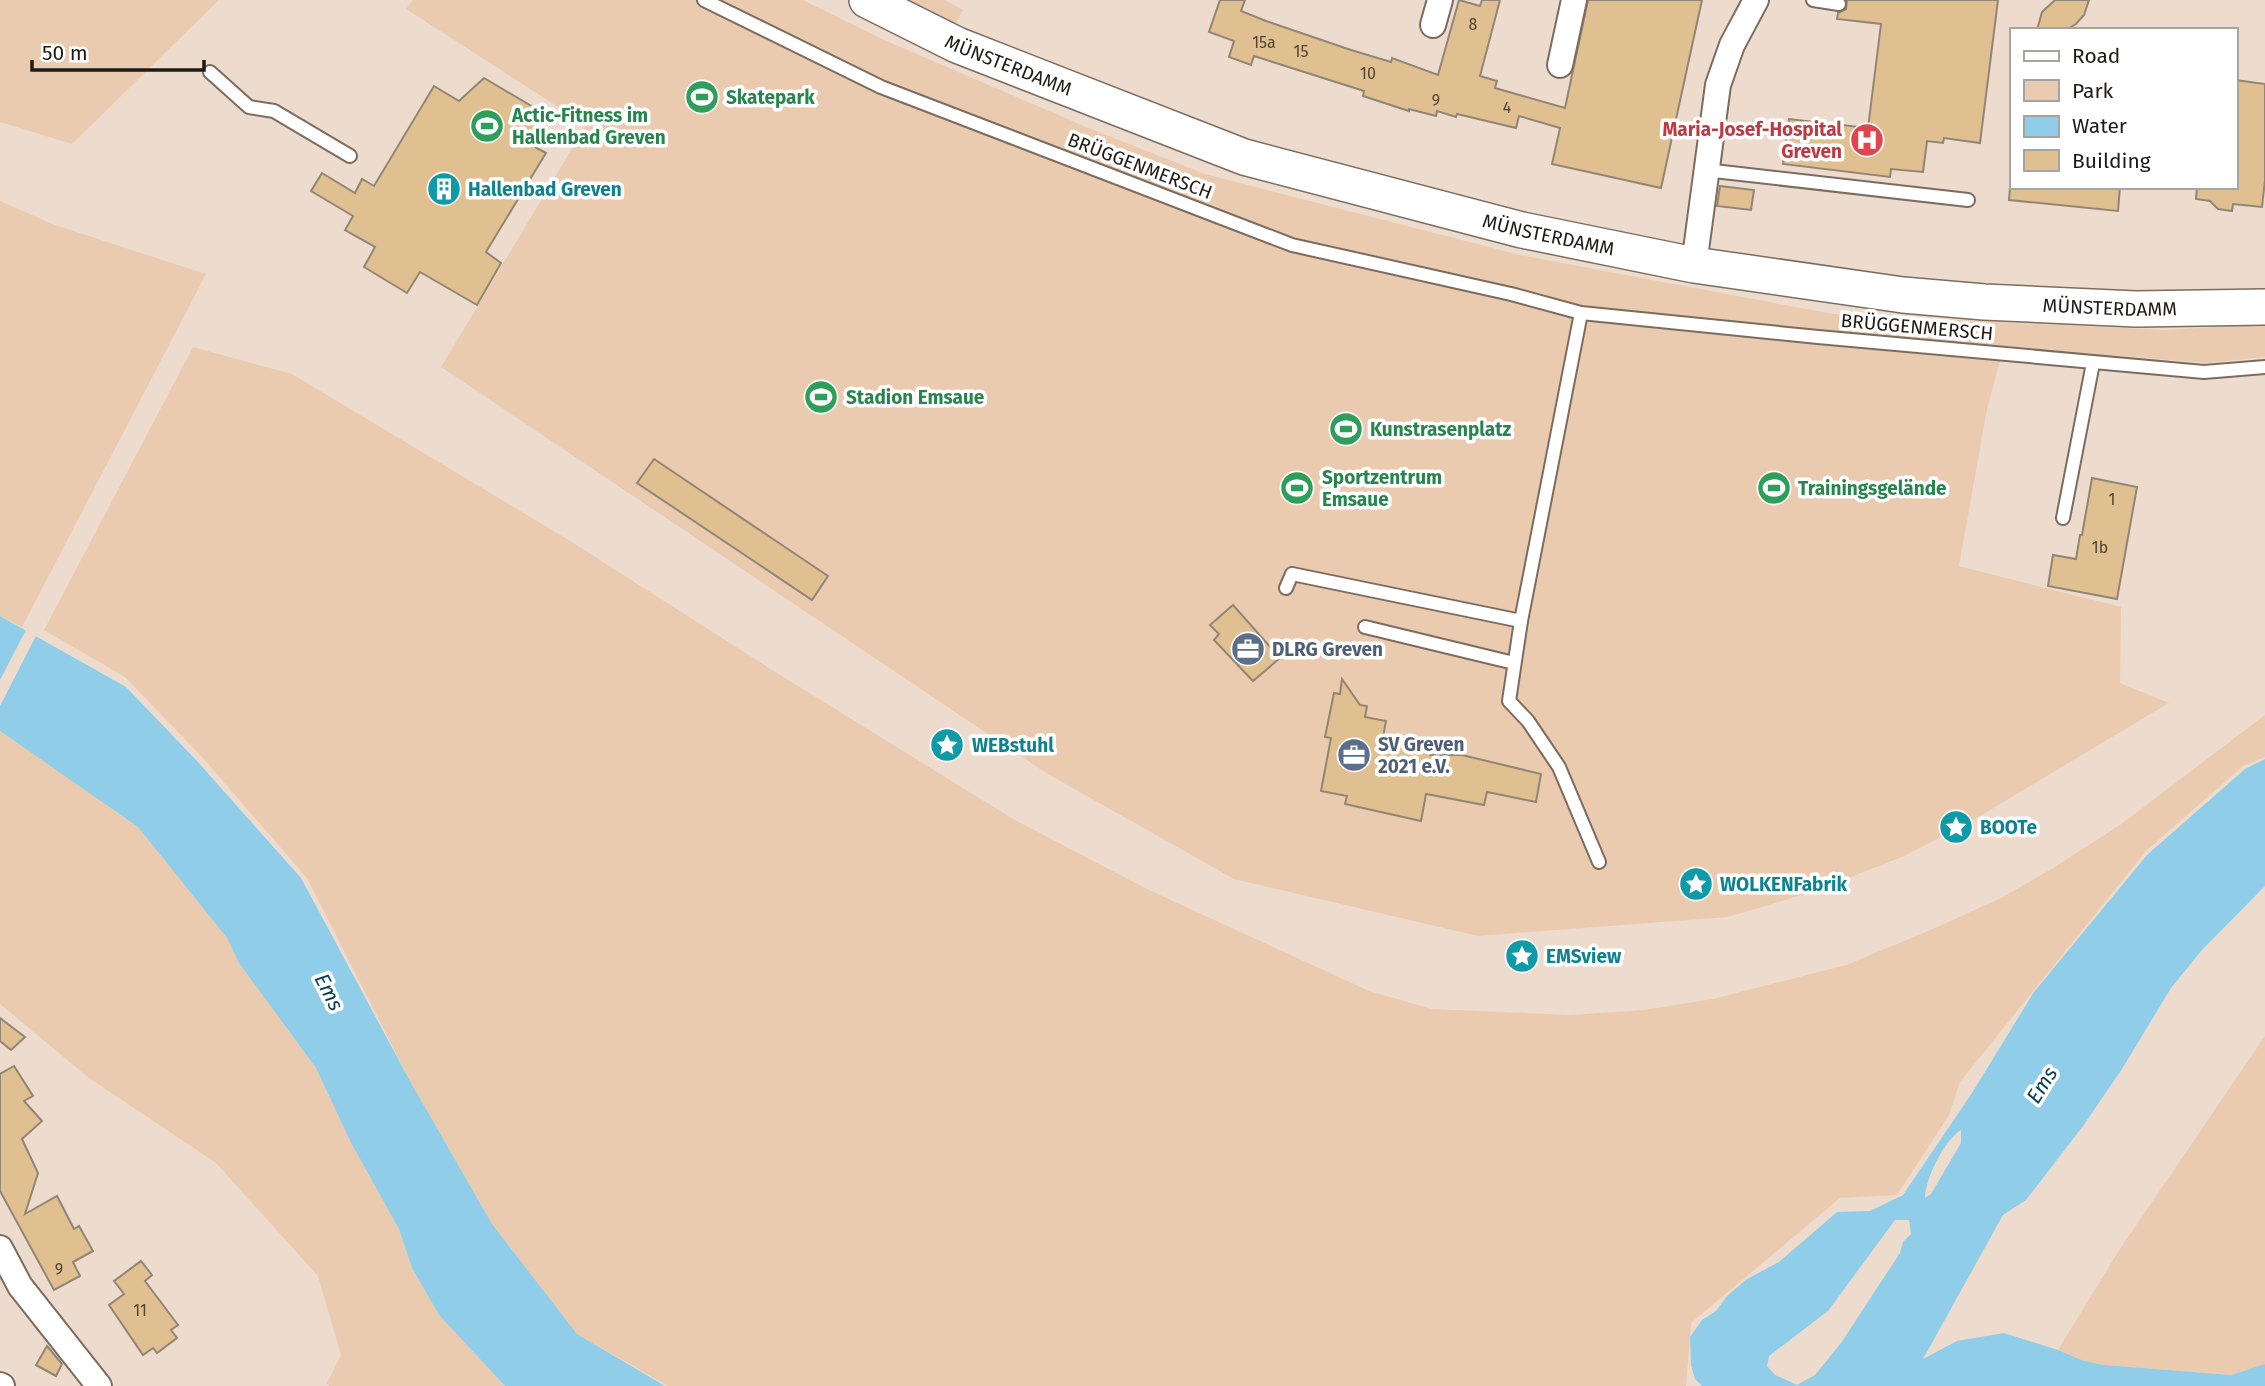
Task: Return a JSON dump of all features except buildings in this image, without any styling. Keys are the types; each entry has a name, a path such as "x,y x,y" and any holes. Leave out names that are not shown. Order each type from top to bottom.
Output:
{"main road":[{"name":"MÜNSTERDAMM","path":"867,0 957,44 1244,157 1522,230 1694,265 1903,295 1984,302 2136,309 2265,307"}],"street":[{"path":"1433,26 1440,0"},
{"path":"1560,65 1574,0"},
{"path":"1694,265 1718,85 1732,45 1756,0"},
{"path":"0,1248 20,1286 99,1386"}],"lane":[{"name":"BRÜGGENMERSCH","path":"704,0 881,87 1292,245 1511,294 1581,313 2204,372 2265,367"},
{"path":"1813,0 1839,4"},
{"path":"210,72 249,107 274,111 350,156"},
{"path":"1705,170 1968,200"},
{"path":"1581,313 1521,621 1509,701 1528,721 1559,767 1599,862"},
{"path":"2063,518 2093,363"},
{"path":"1286,587 1292,574 1521,621"},
{"path":"1365,627 1514,663"}],"green space":[{"path":"0,0 219,0 72,144 0,122"},
{"name":"Sportzentrum Emsaue","path":"413,0 803,0 882,39 1086,127 1205,174 1520,255 1833,314 2165,330 2265,324 2265,357 2208,363 2004,346 1987,409 1959,566 2121,607 2120,683 2169,703 1970,822 1904,856 1818,890 1728,917 1478,936 1234,879 1046,773 441,367 586,125 406,9"},
{"path":"904,0 945,0 963,10 953,28"},
{"path":"0,201 55,225 206,274 22,627 0,616"},
{"path":"193,347 292,374 567,539 1013,819 1147,889 1369,991 1432,1009 1570,1015 1644,1010 1713,999 1846,965 2003,897 2053,868 2120,825 2265,715 2265,757 2243,766 2146,851 1960,1082 1949,1115 1897,1195 1840,1198 1691,1323 1686,1386 668,1386 577,1334 492,1224 410,1081 307,878 203,758 125,677 44,630"},
{"path":"0,731 138,827 227,938 239,963 316,1068 350,1141 399,1229 412,1268 439,1315 505,1386 329,1386 327,1383 341,1355 318,1276 216,1163 89,1078 0,1004"},
{"path":"2265,1036 2265,1364 2231,1375 2104,1365 2084,1361 2058,1350 2118,1252"}],"water":[{"name":"Ems","path":"0,616 126,687 197,761 301,878 410,1081 492,1224 577,1334 665,1386 505,1386 439,1315 412,1268 399,1229 350,1141 316,1068 239,963 227,938 138,827 0,731"},
{"name":"Ems","path":"2265,759 2265,886 2202,950 2171,988 2122,1069 2083,1126 2026,1200 2003,1215 1923,1359 1957,1341 2004,1333 2084,1361 2104,1365 2231,1375 2265,1364 2265,1386 1702,1386 1695,1379 1691,1365 1690,1337 1702,1320 1716,1311 1727,1296 1747,1279 1779,1262 1837,1212 1870,1211 1903,1195 1972,1093 2034,992 2147,855 2245,769","holes":["1961,1130 1961,1143 1931,1194 1925,1198 1928,1181 1937,1160","1895,1220 1909,1220 1911,1234 1903,1242 1900,1253 1841,1343 1815,1375 1797,1385 1775,1375 1767,1366 1769,1356 1828,1311"]}],"pier":[{"path":"28,626 38,632 0,706 0,680"}],"place":[{"name":"Skatepark","path":"702,97"},
{"name":"Actic-Fitness im Hallenbad Greven","path":"487,126"},
{"name":"Maria-Josef-Hospital Greven","path":"1867,140"},
{"name":"Hallenbad Greven","path":"444,189"},
{"name":"Stadion Emsaue","path":"821,397"},
{"name":"Kunstrasenplatz","path":"1346,429"},
{"name":"Sportzentrum Emsaue","path":"1297,488"},
{"name":"Trainingsgelände","path":"1774,488"},
{"name":"DLRG Greven","path":"1248,649"},
{"name":"WEBstuhl","path":"947,745"},
{"name":"SV Greven 2021 e.V.","path":"1354,755"},
{"name":"BOOTe","path":"1956,827"},
{"name":"WOLKENFabrik","path":"1696,884"},
{"name":"EMSview","path":"1522,956"}]}
